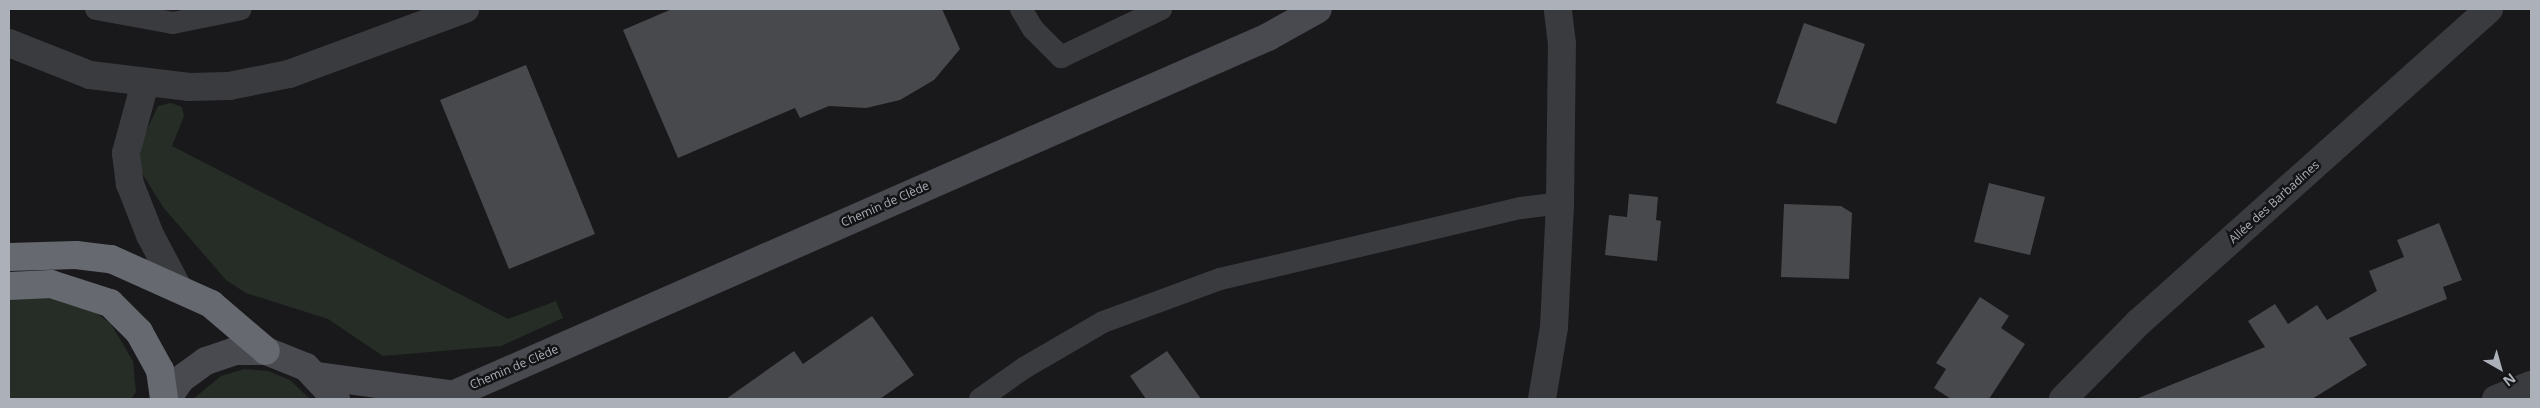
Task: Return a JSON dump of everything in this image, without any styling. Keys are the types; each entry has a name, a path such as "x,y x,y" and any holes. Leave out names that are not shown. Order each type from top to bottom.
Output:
{"highway":[{"path":"9,257 76,255 111,259 177,286 211,304 266,351"},
{"path":"9,286 51,284 110,303 139,332 160,370 164,399"}],"main road":[{"name":"Chemin de Clède","path":"318,376 446,397 1268,37 1318,9"},
{"path":"167,399 182,379 206,361 235,351 266,351 293,359 318,376 336,399"}],"street":[{"path":"9,43 90,74 145,83 188,87 238,85 289,74 415,17 465,9"},
{"path":"1542,399 1554,327 1560,203 1562,44 1558,9"},
{"name":"Allée des Barbadines","path":"2063,399 2138,323 2489,9"},
{"path":"145,83 126,154 130,184 150,235 177,286"},
{"path":"2496,399 2531,385"}],"lane":[{"path":"96,9 173,23 241,9"},
{"path":"1021,9 1034,29 1062,57 1161,9"},
{"path":"980,399 1024,368 1102,322 1220,279 1521,208 1560,203"}],"shaded area":[{"path":"171,103 182,107 184,116 172,146 508,319 556,301 563,318 501,346 383,356 328,319 246,293 226,280 163,207 140,170 141,142 158,106"},
{"path":"9,294 38,294 89,307 111,324 133,361 136,392 131,399 9,399"},
{"path":"244,369 268,371 290,380 310,399 193,399 221,376"}],"building":[{"path":"672,9 942,9 960,49 934,80 900,100 866,108 829,106 800,118 795,108 678,158 623,30"},
{"path":"1804,23 1865,44 1836,124 1776,103"},
{"path":"526,65 595,234 509,269 440,100"},
{"path":"1989,183 2045,197 2030,255 1974,242"},
{"path":"1629,194 1658,197 1656,220 1661,221 1657,261 1605,255 1609,215 1627,217"},
{"path":"1784,204 1841,206 1852,213 1849,279 1781,277"},
{"path":"2439,223 2462,280 2443,287 2447,299 2349,338 2367,365 2312,399 2136,399 2265,347 2248,321 2275,304 2288,324 2317,305 2327,320 2377,291 2369,271 2404,257 2397,240"},
{"path":"1980,297 2009,316 2001,328 2025,344 1989,399 1951,399 1934,388 1946,369 1936,363"},
{"path":"872,316 914,375 880,399 726,399 794,351 803,364"},
{"path":"1167,351 1201,399 1146,399 1130,376"}]}
